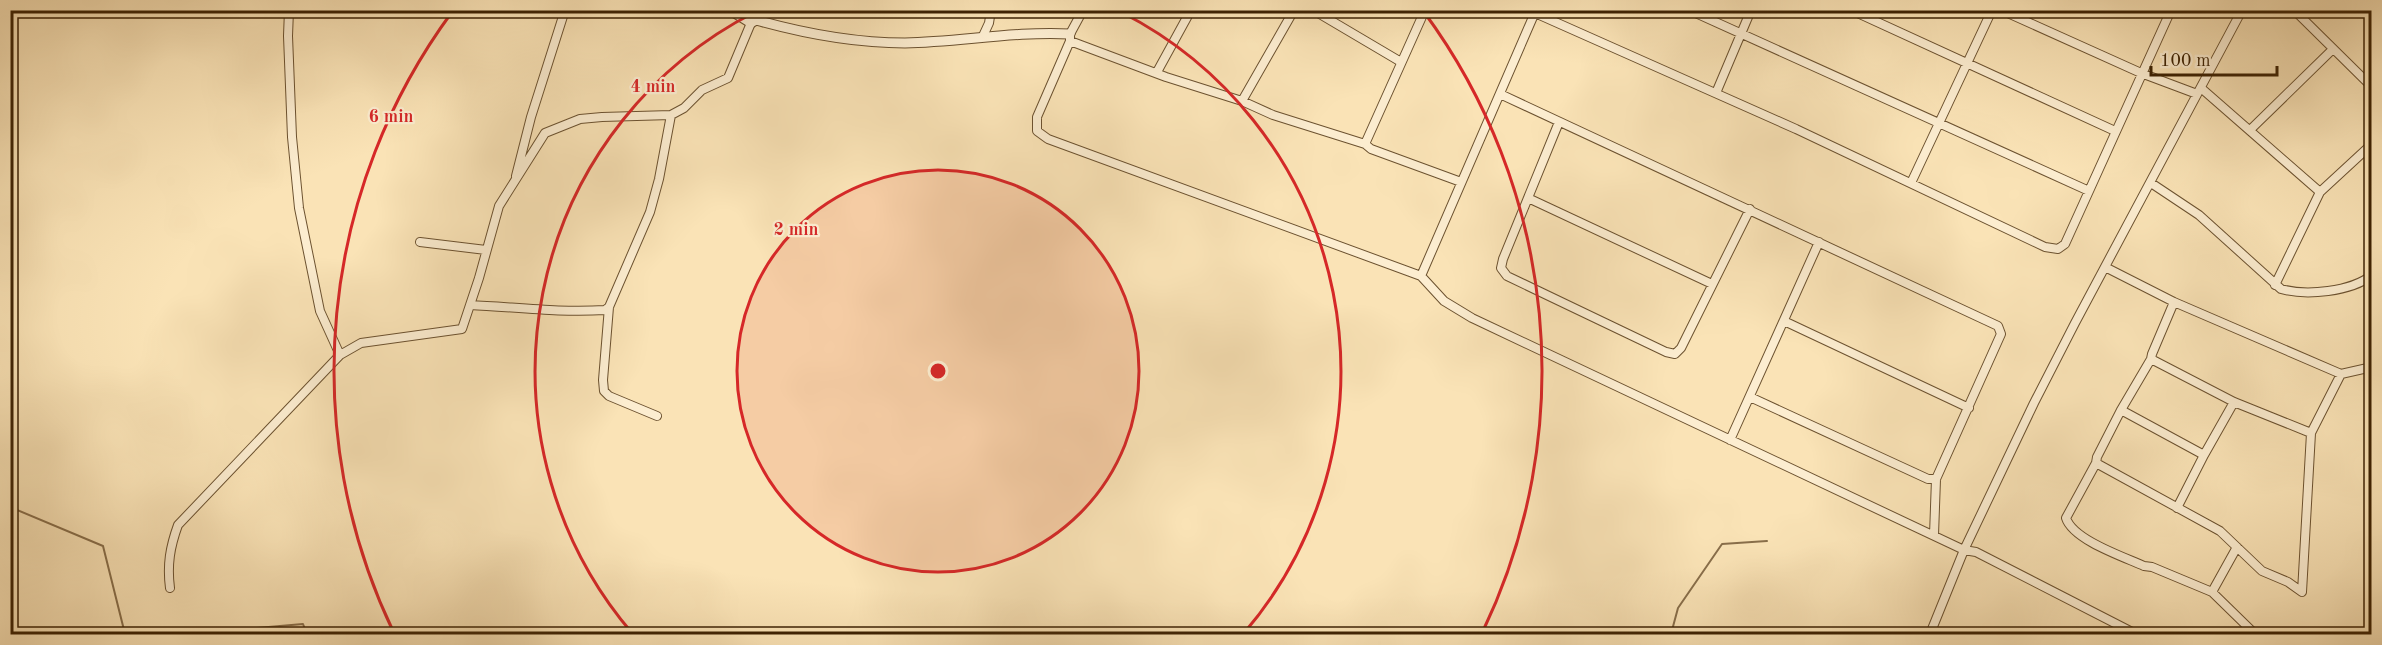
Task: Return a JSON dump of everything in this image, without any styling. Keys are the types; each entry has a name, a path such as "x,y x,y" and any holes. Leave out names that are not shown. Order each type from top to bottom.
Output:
{"street":[{"path":"289,10 291,115 299,208 320,311 340,355"},
{"path":"514,182 531,117 566,10"},
{"path":"730,10 820,37 863,42 907,43 983,36 1070,37 1166,77 1242,101 1273,115 1365,144 1371,149 1461,182"},
{"path":"983,36 989,23 991,10"},
{"path":"1083,10 1037,117 1037,130 1048,140 1421,276 1444,301 1472,318 1964,550 1976,552 2136,634"},
{"path":"1158,72 1191,10"},
{"path":"1242,101 1294,10"},
{"path":"1313,10 1401,62"},
{"path":"1365,144 1425,10"},
{"path":"1689,10 1938,125 2089,191"},
{"path":"1716,93 1751,10"},
{"path":"1851,10 2115,131"},
{"path":"1911,183 1992,10"},
{"path":"2001,10 2142,73 2199,91 2250,130 2320,192"},
{"path":"1930,634 1964,550 2034,403 2242,10"},
{"path":"2294,10 2372,87"},
{"path":"1421,276 1536,12 1911,183 2044,247 2058,249 2066,243 2169,11"},
{"path":"170,588 167,568 171,542 178,525 340,355 361,343 462,329 499,206 545,134 580,120 671,115 684,108 702,90 728,78 756,18"},
{"path":"2250,130 2333,49"},
{"path":"1500,94 1998,326 2001,334 1999,340 1936,479 1934,535"},
{"path":"657,416 609,396 604,391 603,380 609,308 650,212 659,179 671,115"},
{"path":"1558,122 1501,268 1507,276 1666,352 1675,354 1681,348 1750,209"},
{"path":"2275,285 2320,192 2372,144"},
{"path":"2151,183 2199,215 2275,285 2290,291 2338,290 2363,282 2372,275"},
{"path":"1528,198 1712,284"},
{"path":"420,242 486,250"},
{"path":"1730,440 1819,242"},
{"path":"2105,267 2174,303 2341,374 2372,367"},
{"path":"2174,303 2151,359 2121,410 2097,457 2096,464 2066,518 2068,525 2082,537 2144,566 2152,567 2212,592 2255,634"},
{"path":"470,305 556,311 609,308"},
{"path":"1784,321 1969,408"},
{"path":"2151,359 2234,402 2311,433"},
{"path":"2096,464 2220,531 2262,571 2288,582 2302,592 2311,433 2341,374"},
{"path":"1750,396 1928,479 1936,479"},
{"path":"2177,508 2234,402"},
{"path":"2121,410 2204,455"},
{"path":"2212,592 2237,547"}],"waterway":[{"path":"10,507 103,546 125,634"},
{"path":"1671,634 1678,608 1722,544 1767,541"},
{"path":"187,634 303,624 307,634"}]}
